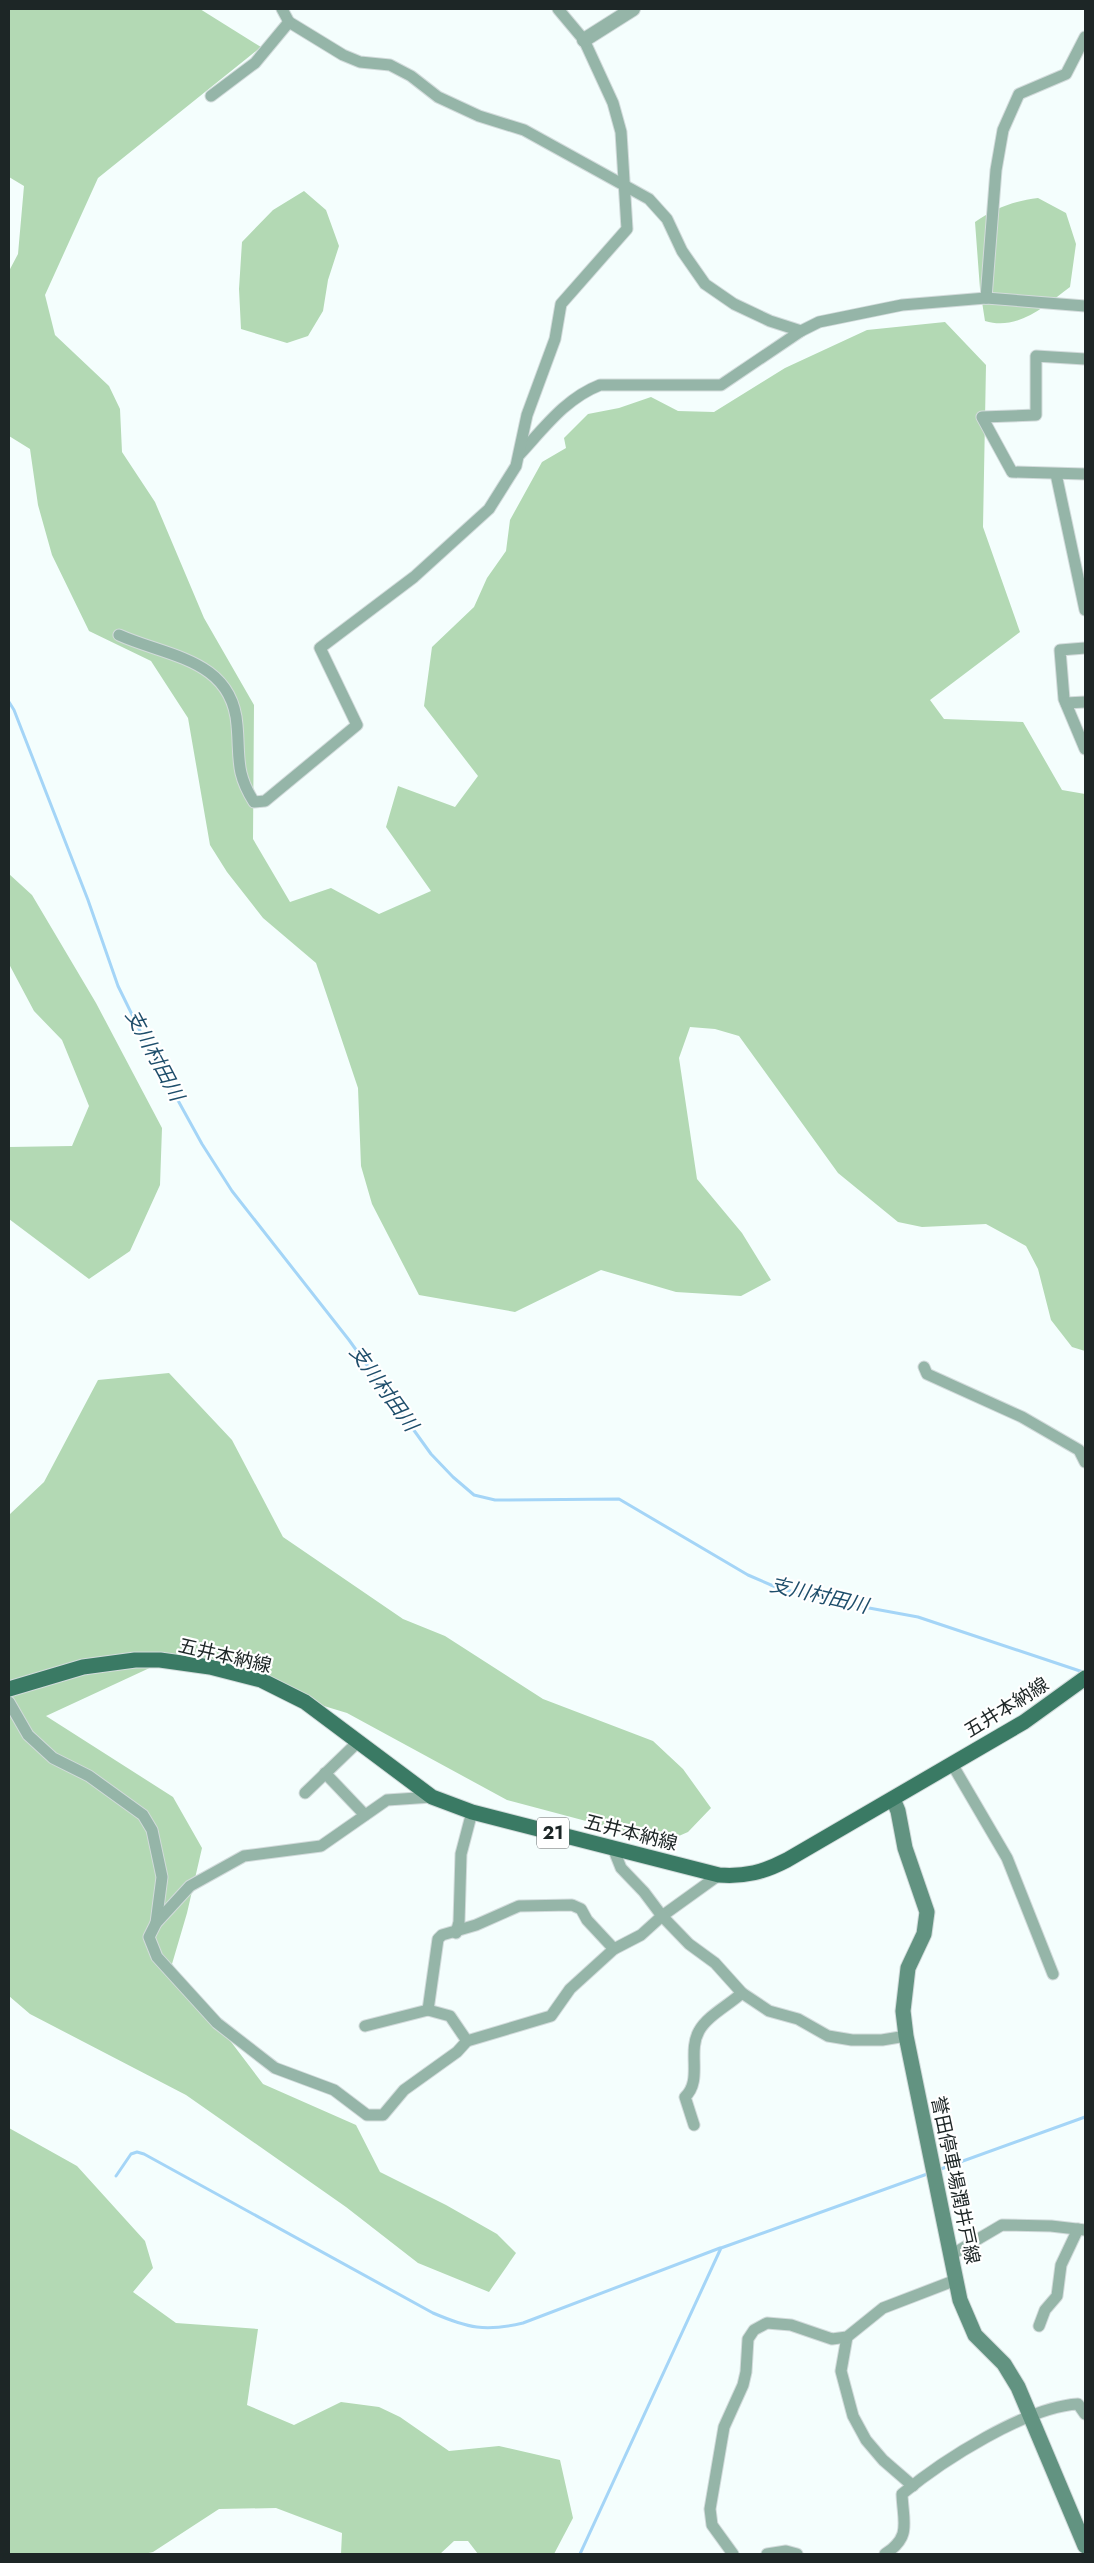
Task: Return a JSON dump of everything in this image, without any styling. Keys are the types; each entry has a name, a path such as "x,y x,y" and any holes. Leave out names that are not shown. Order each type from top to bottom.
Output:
{"main road":[{"name":"五井本納線","path":"9,1689 45,1677 110,1662 160,1660 210,1668 261,1680 306,1702 432,1797 472,1812 719,1875 738,1876 770,1869 893,1799 1024,1722 1085,1678"},
{"name":"誉田停車場潤井戸線","path":"893,1799 905,1848 927,1912 924,1934 908,1968 903,2011 906,2036 956,2280 969,2323 983,2345 1012,2374 1085,2546"}],"street":[{"path":"282,9 289,22 343,55 360,62 390,65 411,76 438,97 480,116 524,130 649,199 667,219 682,251 705,284 734,304 801,331"},
{"path":"119,635 142,646 178,655 207,670 231,693 237,724 237,760 244,786 254,802 265,802 357,725 320,648 414,577 489,509 516,466 520,454 519,442 555,339 561,304 627,228 621,132 616,113 584,40 558,9"},
{"path":"584,40 632,9"},
{"path":"212,96 256,63 289,22"},
{"path":"986,298 996,170 1003,130 1019,94 1066,74 1085,37"},
{"path":"520,454 556,415 582,392 600,385 722,385 801,331 819,322 902,305 986,298 1085,306"},
{"path":"1085,359 1036,356 1036,415 982,417 1012,472 1085,474"},
{"path":"1056,474 1085,610"},
{"path":"1085,648 1060,650 1066,703 1085,749"},
{"path":"1066,703 1085,702"},
{"path":"924,1367 927,1374 1022,1417 1082,1448 1085,1462"},
{"path":"9,1702 28,1735 53,1758 89,1776 143,1815 152,1830 162,1877 156,1923"},
{"path":"305,1794 359,1741"},
{"path":"952,1764 1007,1858 1052,1974"},
{"path":"325,1774 365,1815"},
{"path":"432,1797 387,1800 321,1846 244,1856 235,1860 223,1870 190,1886 156,1923 149,1937 158,1957 217,2023 275,2068 334,2090 367,2115 383,2115 404,2090 457,2052 467,2041 551,2016 570,1989 614,1949 641,1935 662,1916 719,1875"},
{"path":"456,1933 459,1922 462,1854 472,1812"},
{"path":"613,1848 621,1868 644,1892 662,1916 689,1944 715,1963 742,1993 769,2011 798,2020 828,2036 852,2040 882,2040 906,2036"},
{"path":"428,2010 438,1940 442,1935 456,1933 519,1906 572,1904 581,1909 587,1920 614,1949"},
{"path":"694,2125 685,2097 694,2084 696,2037 708,2021 742,1993"},
{"path":"365,2026 428,2010 450,2016 467,2041"},
{"path":"951,2255 1002,2225 1082,2229 1061,2265 1057,2296 1045,2310 1039,2326"},
{"path":"733,2554 712,2525 710,2510 724,2427 743,2385 746,2372 748,2339 754,2330 767,2323 791,2325 832,2339 847,2337 883,2308 956,2280"},
{"path":"847,2337 841,2371 853,2416 866,2440 883,2460 912,2486"},
{"path":"885,2554 902,2540 905,2529 902,2494 912,2486 964,2452 1030,2416 1065,2405 1083,2406"},
{"path":"767,2554 786,2551 797,2554"}],"green space":[{"path":"9,9 200,9 261,47 98,178 45,295 55,335 109,386 120,409 122,452 155,502 204,618 254,705 253,839 290,902 331,888 379,914 431,891 386,827 398,786 455,807 478,776 424,706 432,647 474,607 487,578 506,551 510,520 542,462 566,448 564,438 588,414 619,408 651,397 678,411 714,412 785,368 867,330 945,322 986,365 983,527 1020,632 930,700 944,719 1023,722 1062,790 1085,794 1085,1351 1072,1347 1051,1320 1038,1269 1026,1246 986,1224 922,1227 898,1222 838,1173 739,1036 715,1029 690,1027 679,1058 697,1179 742,1233 771,1280 741,1296 676,1292 601,1270 515,1312 419,1295 372,1204 361,1166 358,1088 316,963 263,918 227,872 210,845 188,718 151,661 89,631 52,555 38,505 30,449 9,436 9,271 18,254 24,186 9,177"},
{"path":"304,191 326,210 339,246 328,280 323,311 308,336 287,343 241,329 239,289 242,242 273,210"},
{"path":"1038,198 1066,213 1076,244 1070,287 1041,309 1020,320 1009,323 985,321 980,289 975,222 1005,206"},
{"path":"9,874 32,895 96,1003 162,1128 160,1185 130,1251 89,1279 9,1219 9,1147 72,1146 89,1106 62,1040 34,1011 9,964"},
{"path":"169,1373 232,1440 283,1537 403,1619 445,1636 543,1699 653,1741 683,1769 711,1808 688,1832 665,1842 507,1800 347,1713 169,1659 46,1716 173,1797 202,1848 187,1913 172,1964 263,2084 356,2125 380,2172 446,2205 497,2234 516,2253 489,2292 418,2263 346,2207 186,2095 30,2014 9,1996 9,1515 44,1482 98,1380"},
{"path":"9,2128 77,2166 145,2241 153,2268 133,2292 176,2323 258,2329 247,2405 294,2425 341,2402 379,2407 400,2417 449,2451 499,2446 560,2460 573,2518 554,2554 478,2554 468,2541 454,2541 440,2554 341,2554 342,2533 276,2508 219,2509 153,2552 144,2554 9,2554"}],"waterway":[{"name":"支川村田川","path":"9,702 14,710 88,900 118,986 143,1037 202,1144 232,1191 349,1340 431,1454 453,1477 474,1495 495,1500 619,1499 748,1575 778,1588 831,1601 918,1617 1083,1672"},
{"path":"938,2170 1085,2117"},
{"path":"116,2176 131,2154 137,2152 144,2154 433,2313 456,2322 477,2327 487,2328 523,2323 720,2248"},
{"path":"580,2554 721,2248 930,2173"}]}
